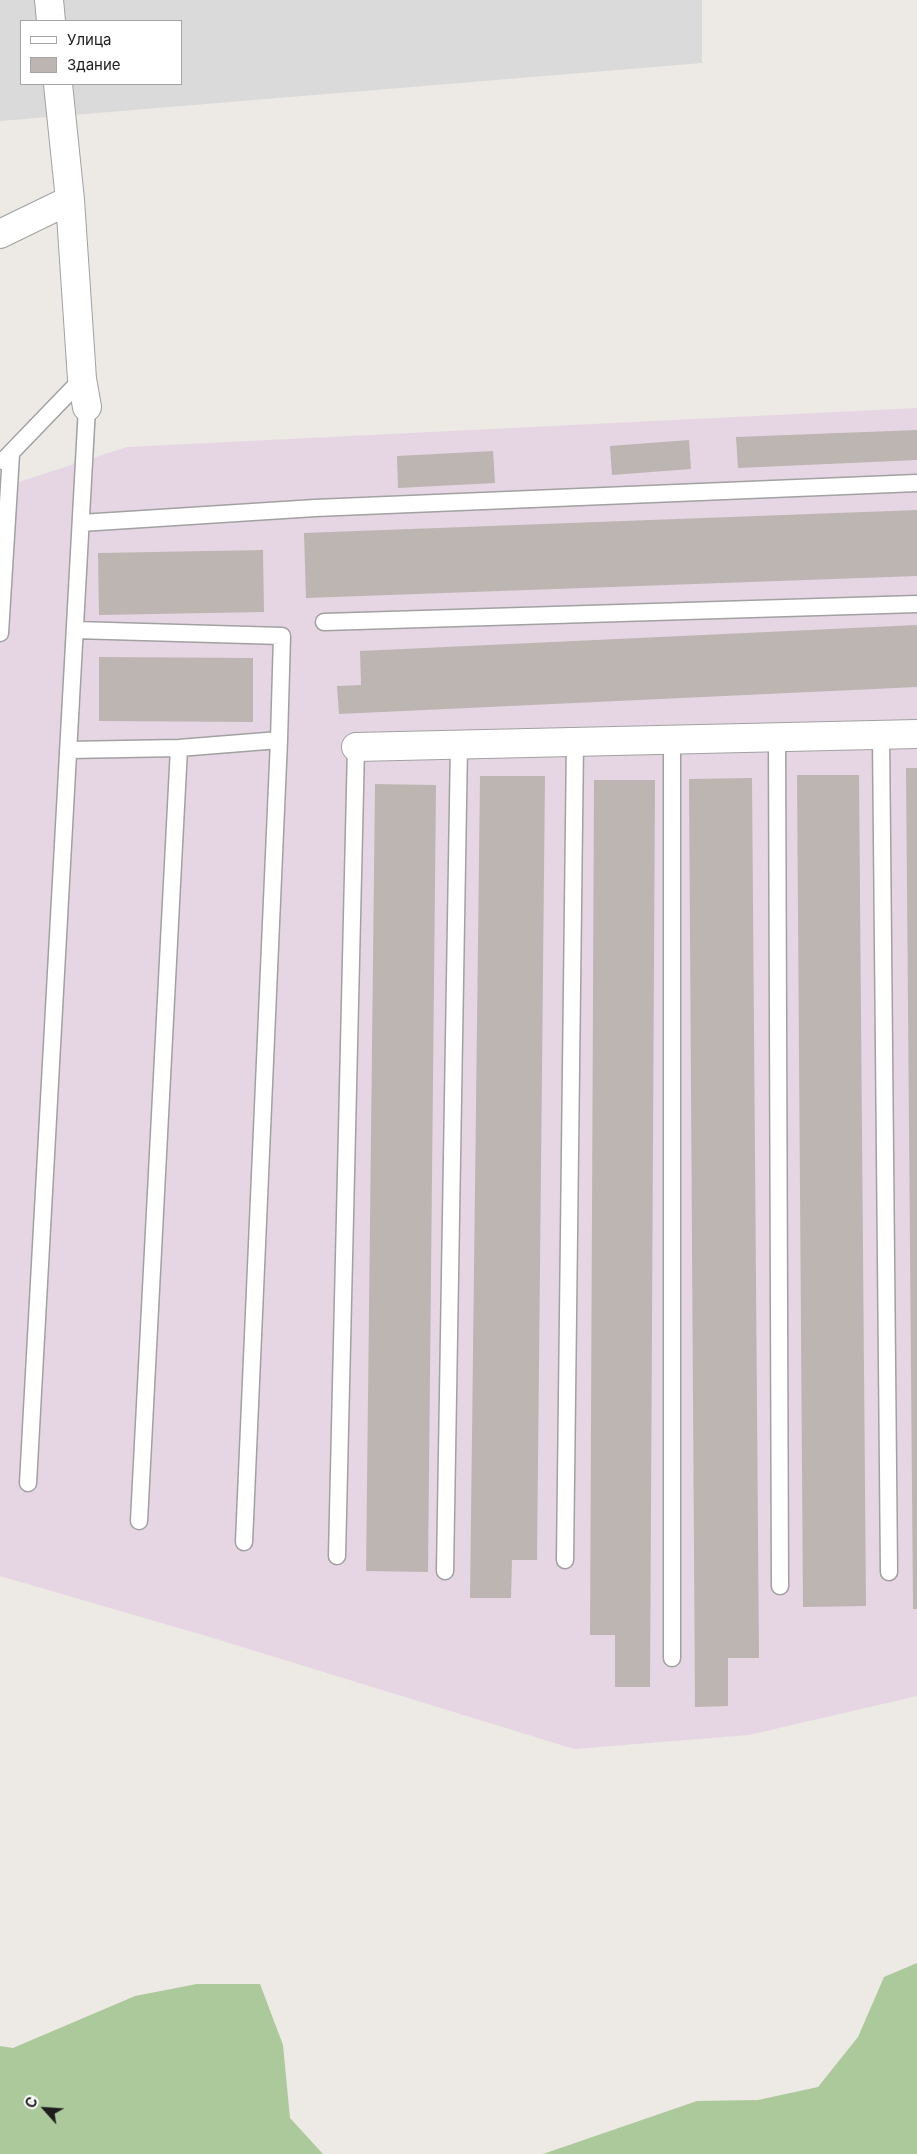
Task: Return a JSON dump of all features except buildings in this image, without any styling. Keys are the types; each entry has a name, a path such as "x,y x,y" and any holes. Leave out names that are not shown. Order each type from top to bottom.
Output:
{"street":[{"path":"49,0 51,20"},
{"path":"58,85 70,200 82,379 87,407"},
{"path":"0,234 70,200"},
{"path":"356,746 917,734"}],"lane":[{"path":"0,633 5,459 82,379"},
{"path":"28,1483 87,407"},
{"path":"81,523 315,508 917,483"},
{"path":"324,622 917,604"},
{"path":"75,630 282,636 244,1542"},
{"path":"882,735 889,1572"},
{"path":"777,737 780,1586"},
{"path":"672,739 672,1658"},
{"path":"68,750 179,748 279,740"},
{"path":"565,1560 575,742"},
{"path":"445,1571 459,744"},
{"path":"337,1556 356,746"},
{"path":"139,1521 179,748"}],"shaded area":[{"path":"0,0 702,0 702,63 0,121"},
{"path":"917,408 917,1696 749,1735 574,1749 213,1638 0,1576 0,488 127,447"}],"green space":[{"path":"917,1963 917,2154 543,2154 697,2101 758,2100 818,2087 858,2037 884,1977"},
{"path":"197,1984 260,1984 283,2045 290,2118 323,2154 0,2154 0,2046 13,2048 135,1996"}]}
